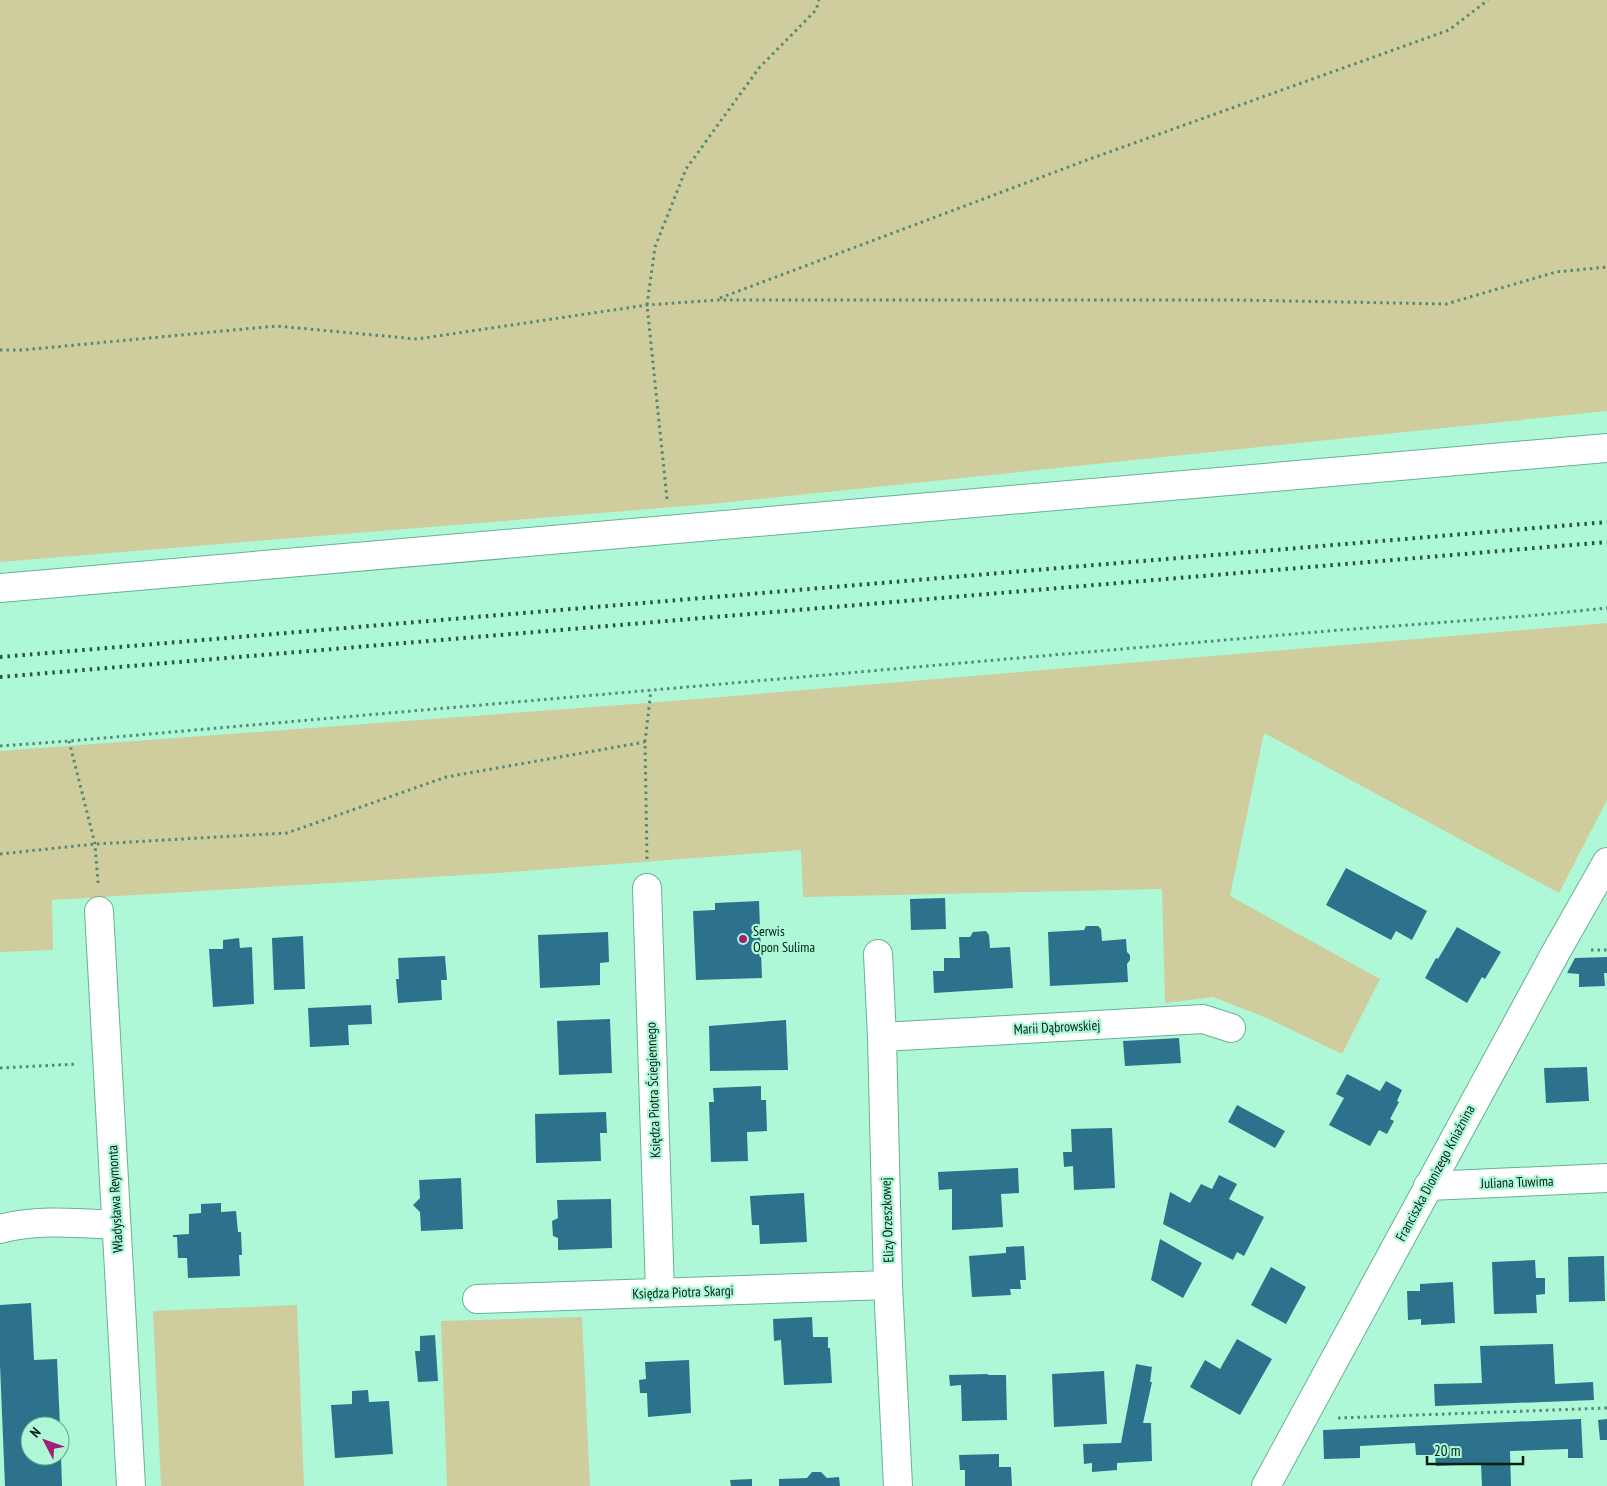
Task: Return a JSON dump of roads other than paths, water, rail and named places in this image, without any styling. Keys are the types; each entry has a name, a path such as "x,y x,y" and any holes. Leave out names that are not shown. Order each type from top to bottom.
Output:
{"street":[{"path":"0,588 1607,448"},
{"name":"Franciszka Dionizego Kniaźnina","path":"1266,1486 1428,1186 1607,862"},
{"name":"Księdza Piotra Ściegiennego","path":"647,888 660,1293"},
{"name":"Władysława Reymonta","path":"99,911 131,1486"},
{"name":"Elizy Orzeszkowej","path":"878,954 888,1285 898,1486"},
{"name":"Marii Dąbrowskiej","path":"882,1037 1203,1019 1231,1028"},
{"name":"Juliana Tuwima","path":"1428,1186 1607,1178"},
{"path":"0,1229 60,1223 116,1225"},
{"name":"Księdza Piotra Skargi","path":"477,1299 888,1285"}],"railway":[{"path":"0,657 1607,522"},
{"path":"0,677 1607,542"}],"place":[{"name":"Serwis Opon Sulima","path":"743,939"}]}
